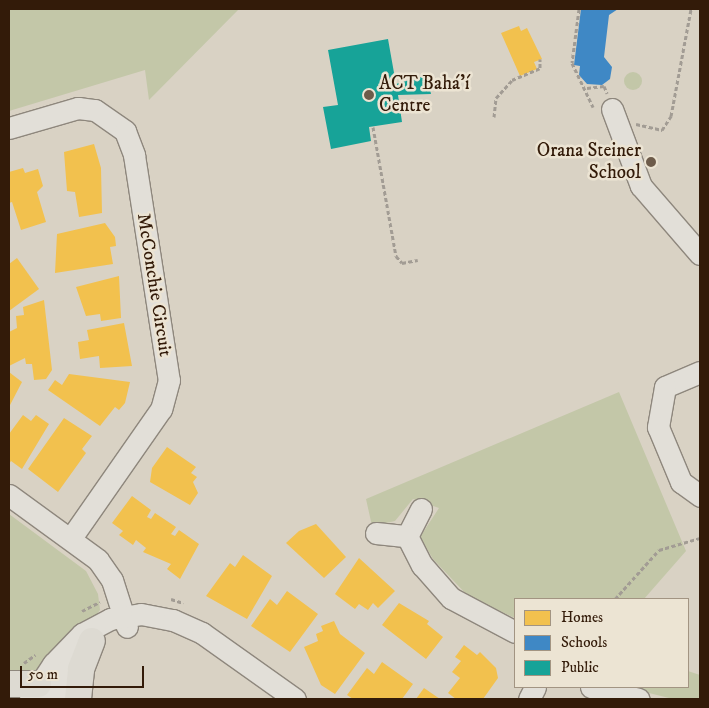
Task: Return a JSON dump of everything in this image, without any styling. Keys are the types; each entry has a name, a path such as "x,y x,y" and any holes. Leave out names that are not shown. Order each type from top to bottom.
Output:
{"main road":[{"path":"78,699 81,669 92,641"},
{"path":"9,684 40,694"}],"street":[{"name":"McConchie Circuit","path":"9,128 78,108 96,110 125,131 134,155 169,380 161,409 71,538"},
{"path":"603,110 641,186 700,254"},
{"path":"700,372 664,387 658,427 681,482 700,496"},
{"path":"9,495 71,538 106,570 125,621"},
{"path":"420,509 408,536 422,565 451,598 514,631"},
{"path":"376,533 408,536"},
{"path":"40,694 82,634 125,621 157,616 187,627 215,641 295,699"},
{"path":"40,694 92,641 125,621"},
{"path":"595,688 639,699"}],"path":[{"path":"579,9 572,62 587,88 603,110 627,123 662,130 671,116 691,9"},
{"path":"494,117 496,98 512,80 540,68 540,59"},
{"path":"587,88 604,86 603,110"},
{"path":"373,127 396,256 402,262 418,260"},
{"path":"616,598 659,550 700,538"}],"green space":[{"path":"9,9 239,9 149,100 145,70 9,111"},
{"path":"633,72 639,75 642,81 639,87 633,90 627,87 624,81 627,75"},
{"path":"619,392 686,551 645,598 514,598 514,618 468,596 433,559 420,537 439,508 413,499 395,521 372,526 366,499"},
{"path":"9,514 86,571 98,594 100,610 93,619 54,647 32,678 9,675"},
{"path":"689,671 700,675 700,699 673,699 629,688 689,688"}],"building: Homes":[{"path":"519,26 521,31 527,28 542,59 534,62 537,69 520,76 501,33"},
{"path":"94,144 101,168 102,213 79,217 75,192 67,191 64,152"},
{"path":"23,168 25,173 38,169 43,186 37,192 46,222 21,230 12,202 9,203 9,172"},
{"path":"105,223 115,237 116,246 110,247 113,264 55,273 57,234"},
{"path":"17,258 39,289 9,311 9,264"},
{"path":"119,276 121,318 101,321 100,314 86,316 76,287"},
{"path":"44,300 52,370 46,379 34,380 32,364 26,364 25,358 9,366 9,332 17,328 16,316 24,315 23,307"},
{"path":"124,323 132,366 100,368 99,356 80,359 78,342 89,340 87,330"},
{"path":"9,372 22,382 9,407"},
{"path":"69,374 130,382 125,403 119,410 115,407 100,426 48,390 55,380 62,385"},
{"path":"23,415 31,421 36,415 49,424 22,469 11,461 9,464 9,434"},
{"path":"64,418 92,436 82,449 86,453 58,492 28,469"},
{"path":"167,447 196,467 191,473 197,477 193,482 198,493 190,505 150,482 152,468"},
{"path":"132,496 151,510 147,517 151,519 155,513 176,527 171,534 175,536 179,530 199,544 180,579 167,569 171,564 143,552 146,548 136,540 133,545 119,535 123,531 112,523"},
{"path":"316,524 346,557 324,578 286,543 299,531"},
{"path":"243,555 272,576 247,619 206,596 230,563 235,567"},
{"path":"359,558 395,591 378,608 373,603 368,610 359,604 355,609 335,594"},
{"path":"287,591 318,614 290,652 251,626 270,599 277,605"},
{"path":"399,603 429,621 427,624 443,637 426,659 382,625"},
{"path":"334,621 340,634 365,653 335,694 321,685 304,647 318,641 316,634 323,631 321,626"},
{"path":"464,645 477,655 480,652 496,668 498,678 483,699 456,699 448,693 460,678 452,672 461,661 455,657"},
{"path":"382,662 413,684 402,699 353,699 347,695 367,668 374,674"},
{"path":"424,688 440,699 416,699"}],"building: Schools":[{"path":"581,9 618,9 609,15 604,57 612,67 610,79 602,85 587,84 579,75 580,66 574,65"}],"building: Public":[{"name":"ACT Bahá’í Centre","path":"388,39 396,84 427,75 431,94 398,95 402,122 369,127 371,141 331,149 323,107 338,105 328,50"}],"place":[{"name":"ACT Bahá’í Centre","path":"369,95"},
{"name":"Orana Steiner School","path":"651,162"}]}
